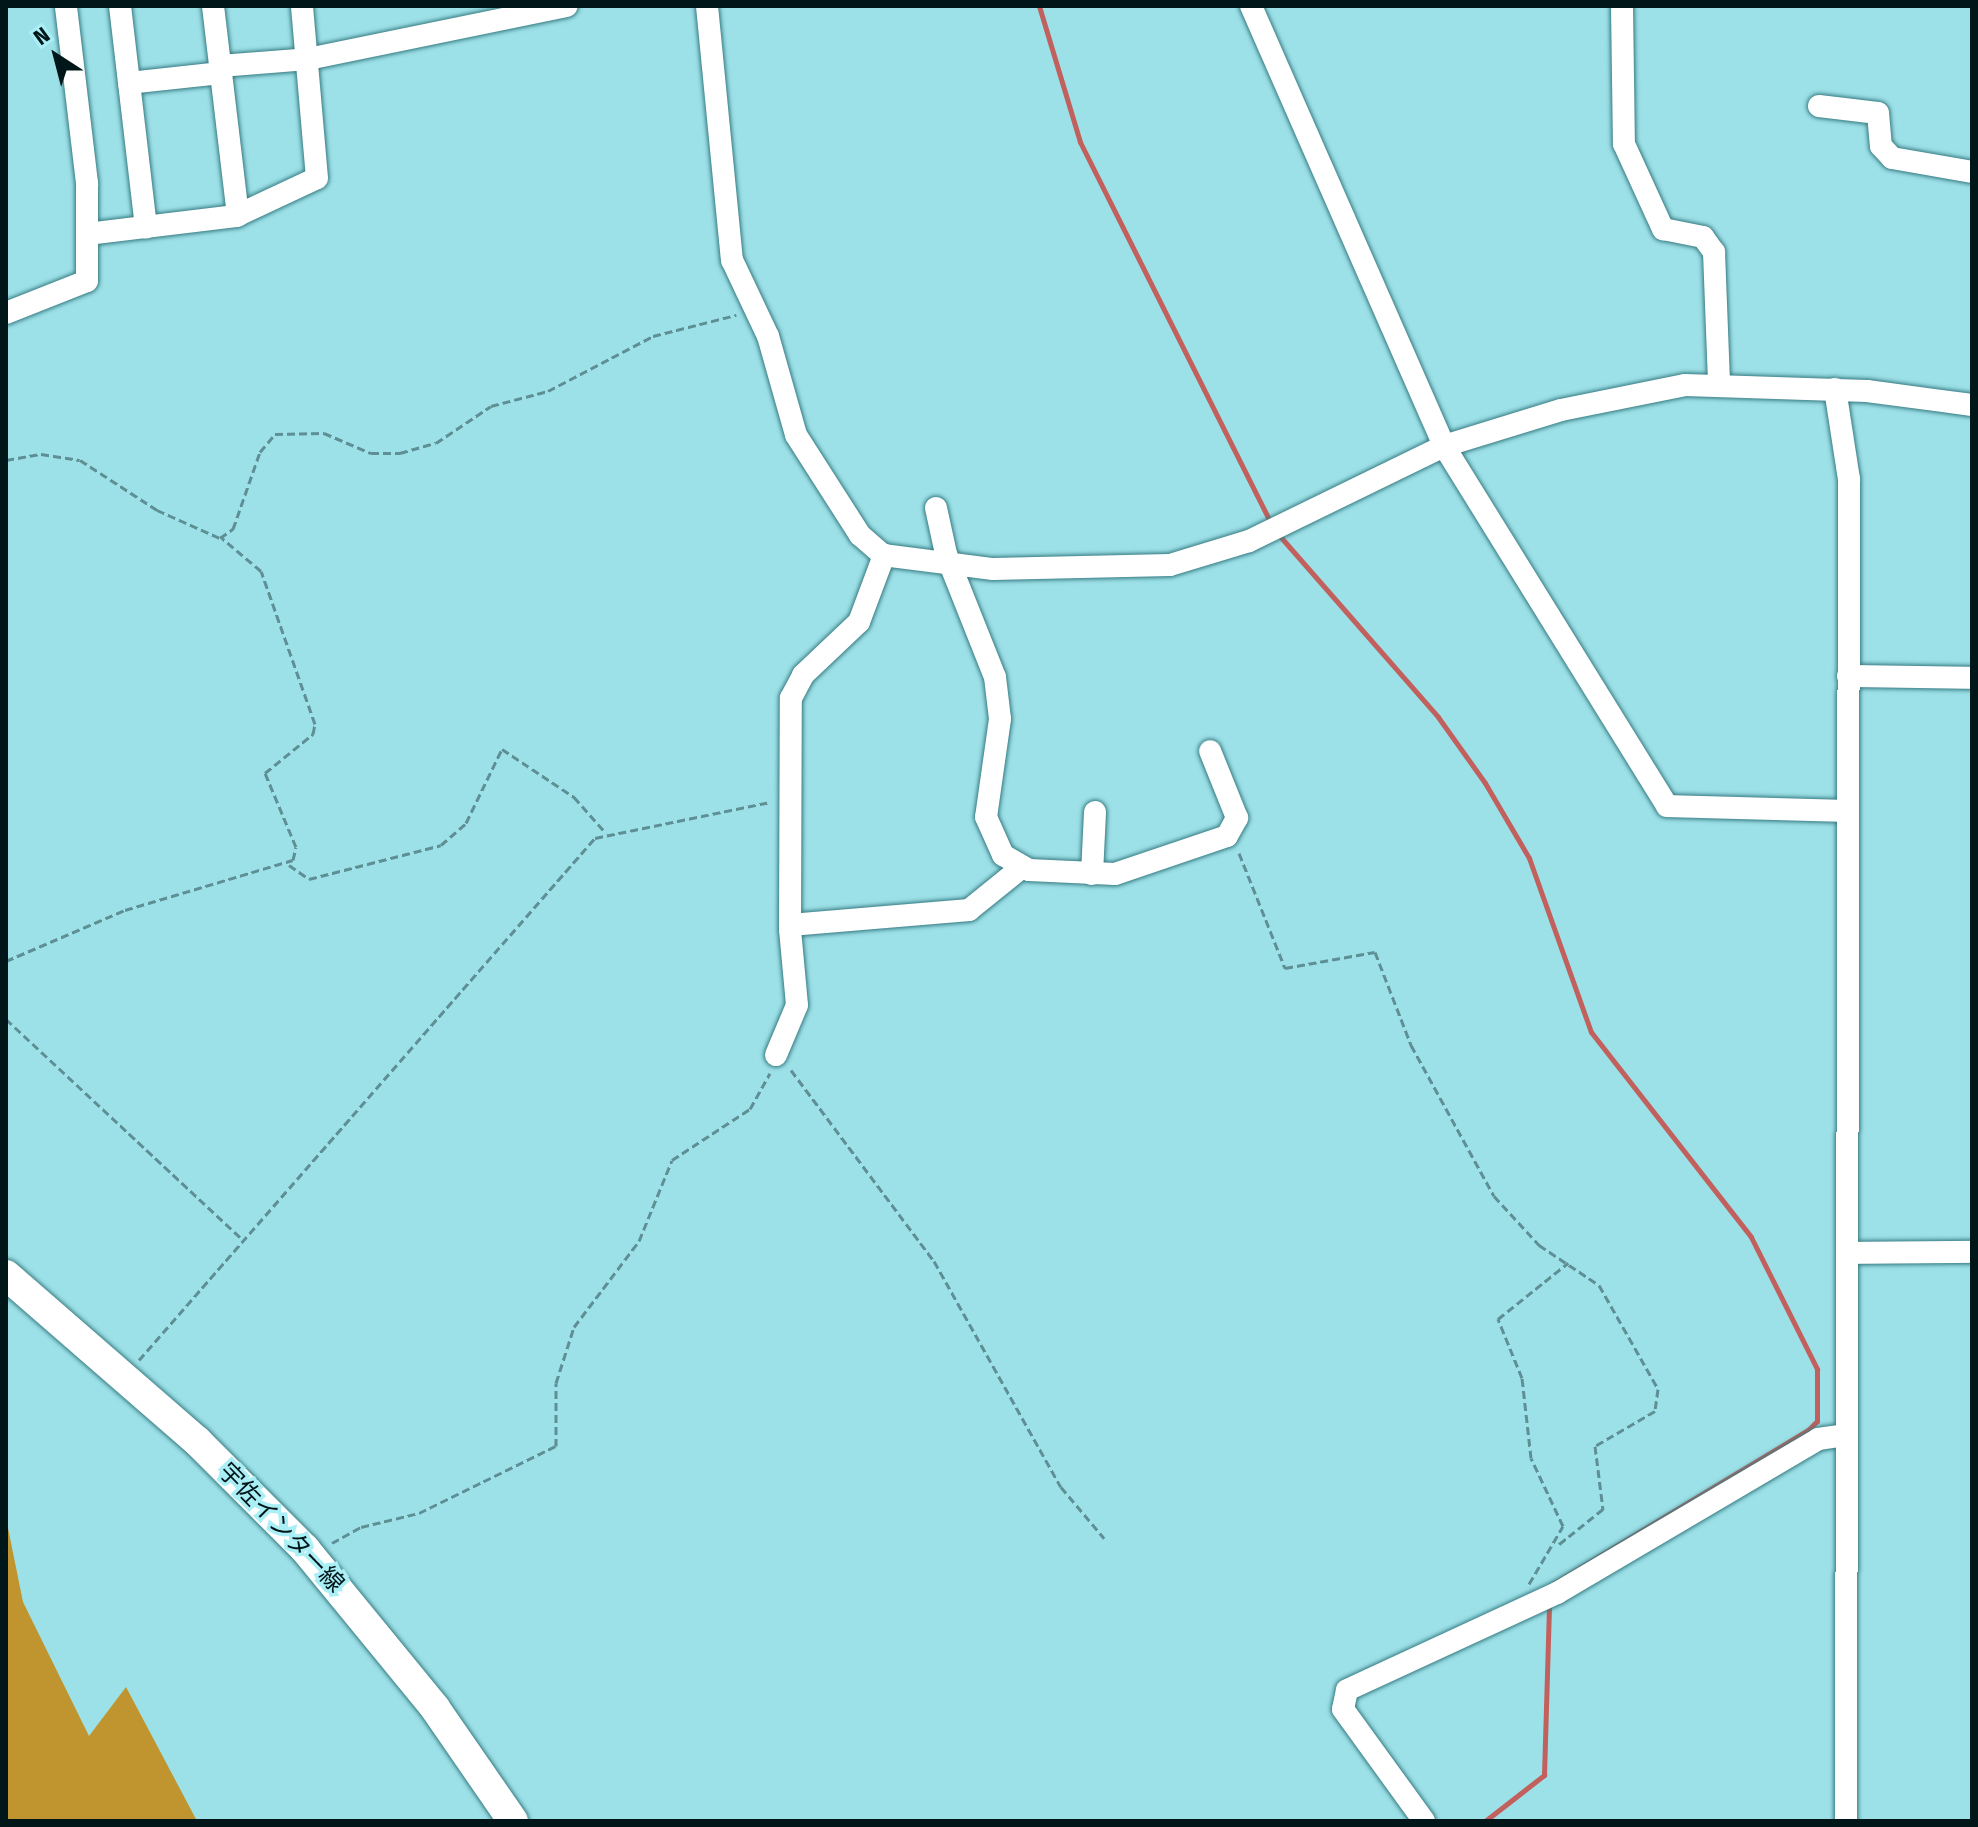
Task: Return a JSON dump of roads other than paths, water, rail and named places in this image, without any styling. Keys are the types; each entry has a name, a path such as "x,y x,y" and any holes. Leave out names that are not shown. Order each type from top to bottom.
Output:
{"main road":[{"name":"宇佐インター線","path":"6,1275 124,1377 312,1556 435,1708 513,1821"}],"street":[{"path":"6,313 84,288 87,234 66,6"},
{"path":"120,6 146,227"},
{"path":"213,6 238,216"},
{"path":"87,234 238,216 319,175 302,6"},
{"path":"129,83 308,59 567,6"},
{"path":"707,6 730,248 758,311 796,435 860,535 884,555 950,564 1110,571 1179,563 1249,541 1444,446 1561,410 1719,381 1835,389 1972,405"},
{"path":"1251,6 1444,446 1667,806 1846,811"},
{"path":"1622,6 1624,144 1663,229 1703,237 1714,252 1719,381"},
{"path":"1819,106 1878,113 1881,146 1892,158 1972,172"},
{"path":"1835,389 1849,460 1846,1821"},
{"path":"936,508 950,564 995,677 1000,719 989,833 1021,868 1092,874 1123,873 1233,832 1235,811 1210,751"},
{"path":"776,1055 797,1005 790,925 794,689 859,622 884,555"},
{"path":"1848,676 1972,678"},
{"path":"1092,874 1095,812"},
{"path":"790,925 969,910 1021,868"},
{"path":"1847,1253 1972,1252"},
{"path":"1424,1821 1344,1711 1343,1696 1371,1674 1527,1607 1818,1439 1847,1435"}],"waterway":[{"path":"1039,6 1080,142 1270,522"},
{"path":"1278,534 1438,717 1485,783 1529,858 1591,1032 1751,1237 1817,1369 1817,1421 1808,1430 1554,1583"},
{"path":"1485,1821 1544,1775 1549,1604"}]}
